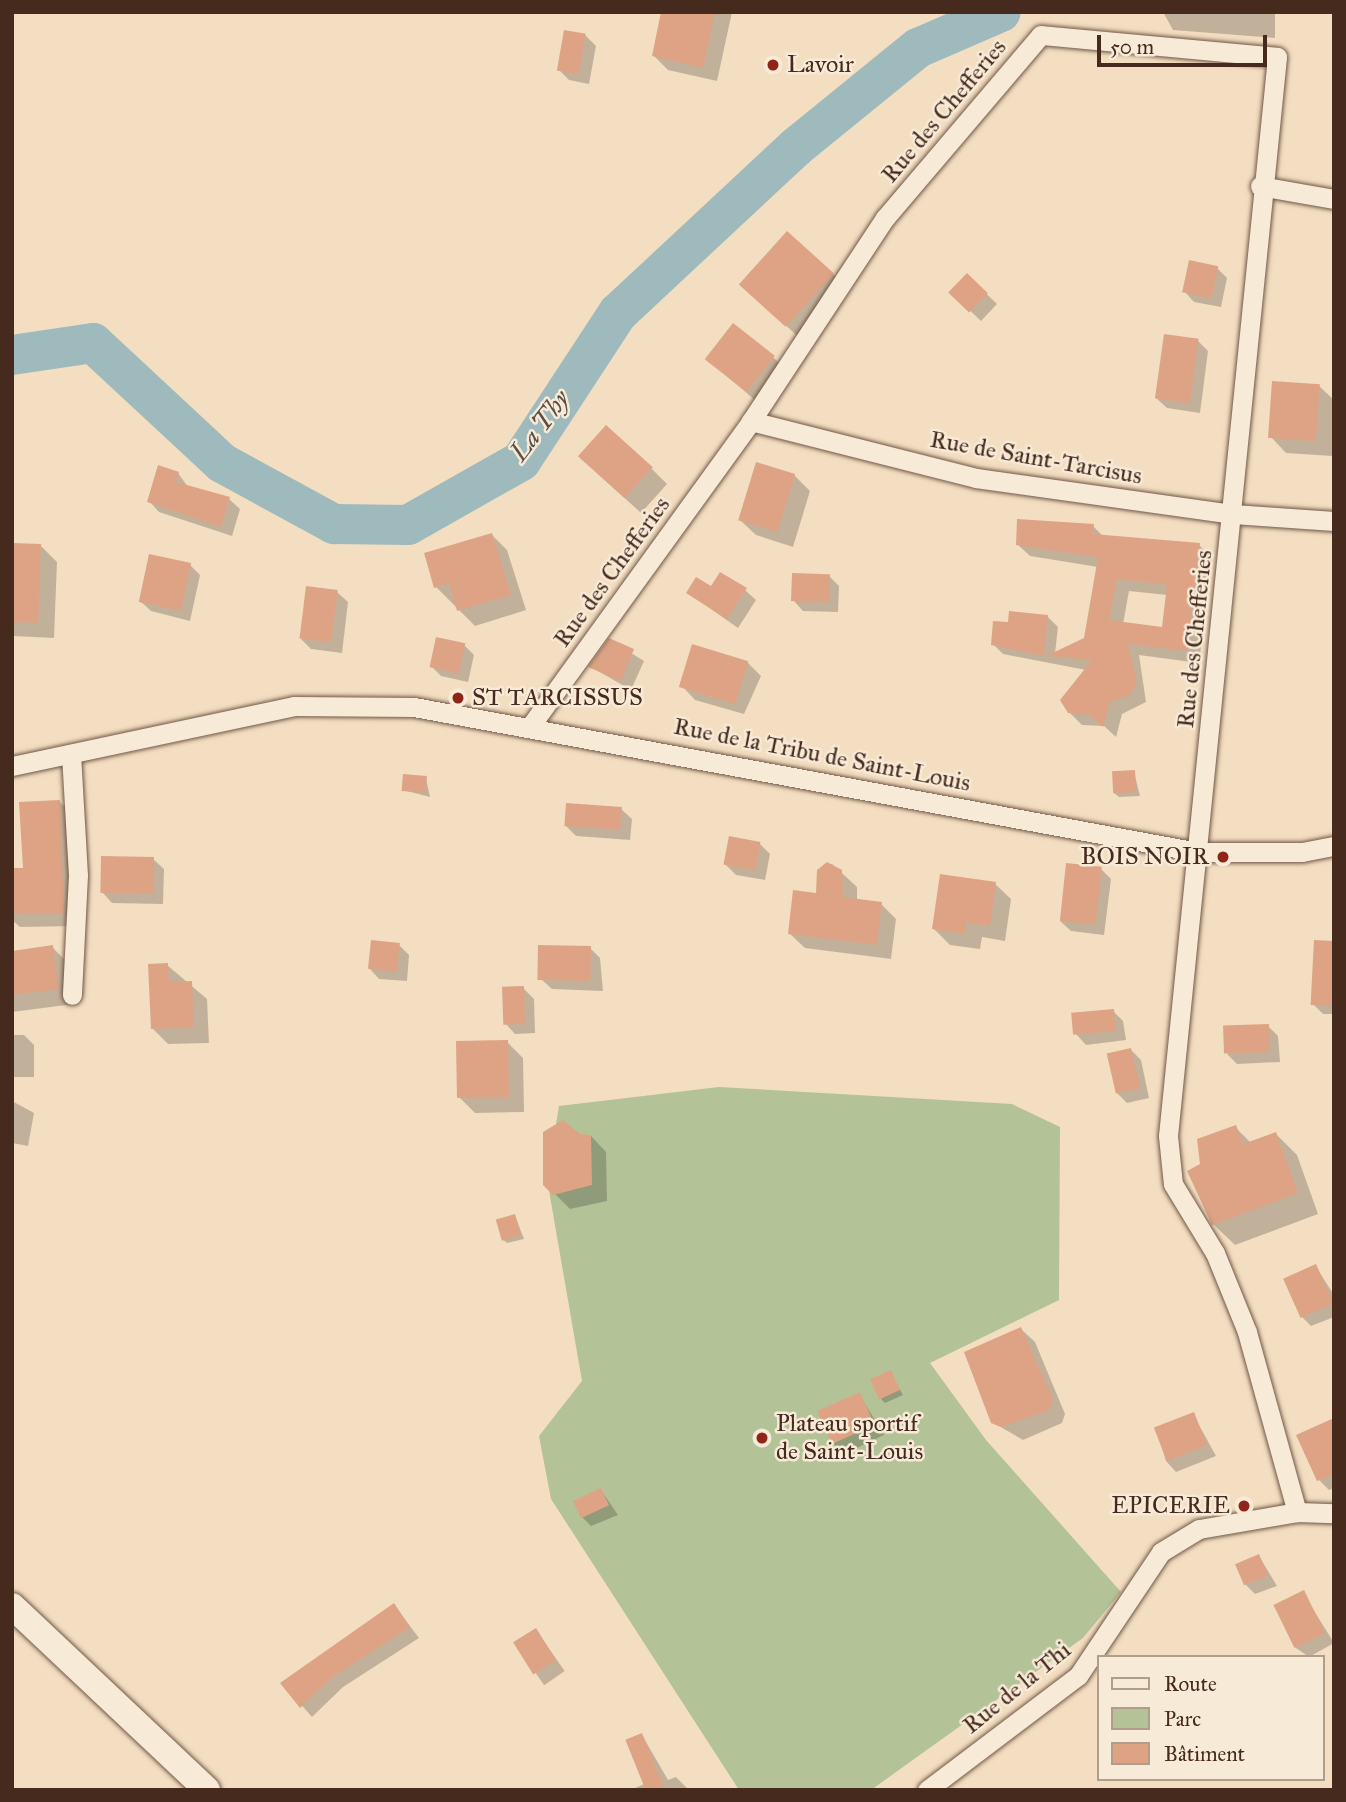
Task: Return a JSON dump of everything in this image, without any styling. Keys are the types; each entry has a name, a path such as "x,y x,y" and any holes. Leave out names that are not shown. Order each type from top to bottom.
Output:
{"main road":[{"path":"12,1606 207,1790"}],"street":[{"name":"Rue des Chefferies","path":"532,724 751,421 886,218 1041,35 1278,57 1260,186 1233,514 1168,1136 1173,1184 1215,1253 1247,1332 1297,1512"},
{"path":"1260,186 1334,199"},
{"name":"Rue de Saint-Tarcisus","path":"751,421 976,478 1233,514 1334,521"},
{"name":"Rue de la Tribu de Saint-Louis","path":"12,766 294,706 414,707 532,724 1198,852 1302,852 1334,846"},
{"path":"71,754 78,875 72,995"},
{"name":"Rue de la Thi","path":"927,1790 1078,1676 1161,1552 1199,1529 1297,1512 1334,1513"}],"green space":[{"name":"Plateau sportif de Saint-Louis","path":"719,1087 1012,1104 1060,1127 1059,1300 930,1363 986,1440 1121,1592 1083,1638 871,1790 739,1790 551,1499 539,1436 582,1381 547,1179 559,1106"}],"building":[{"path":"661,12 715,12 703,68 652,56"},
{"path":"564,30 586,34 579,74 557,70"},
{"path":"787,231 834,273 786,327 739,285"},
{"path":"1189,260 1218,266 1211,299 1182,292"},
{"path":"967,273 988,293 969,313 948,292"},
{"path":"733,323 775,356 746,392 705,359"},
{"path":"1164,334 1199,339 1190,403 1155,398"},
{"path":"1272,381 1320,384 1316,441 1268,438"},
{"path":"606,425 653,467 625,498 578,456"},
{"path":"756,462 795,474 777,532 738,520"},
{"path":"158,465 179,472 176,482 230,497 221,527 147,502"},
{"path":"1017,519 1094,524 1093,534 1200,543 1187,651 1128,644 1137,682 1130,695 1110,702 1103,727 1089,715 1068,713 1060,700 1092,660 1046,656 1084,638 1098,557 1016,545","holes":["1117,579 1167,585 1162,627 1109,620"]},
{"path":"492,533 511,595 457,611 449,583 434,588 424,553"},
{"path":"12,543 41,544 38,623 12,622"},
{"path":"149,554 191,563 181,611 139,602"},
{"path":"720,572 747,588 727,619 686,593 696,577 711,586"},
{"path":"792,573 830,574 829,602 791,601"},
{"path":"306,586 338,590 331,643 300,639"},
{"path":"1009,611 1048,615 1044,656 991,645 993,621 1008,622"},
{"path":"436,637 465,643 459,674 430,667"},
{"path":"609,638 634,649 621,681 588,667"},
{"path":"692,644 748,661 735,704 679,687"},
{"path":"1135,770 1136,792 1113,793 1112,771"},
{"path":"403,774 427,776 425,793 402,791"},
{"path":"60,800 64,913 12,914 12,868 23,868 19,802"},
{"path":"566,803 622,807 620,830 564,826"},
{"path":"729,836 760,842 755,871 723,864"},
{"path":"101,856 154,857 153,894 100,893"},
{"path":"827,862 842,870 843,897 882,902 877,945 788,934 793,890 816,893 817,870"},
{"path":"1066,863 1102,867 1096,924 1060,921"},
{"path":"940,874 996,882 990,926 966,922 965,934 932,929"},
{"path":"371,940 400,943 397,972 368,969"},
{"path":"1314,940 1334,941 1331,1006 1311,1005"},
{"path":"53,945 59,989 12,995 12,951"},
{"path":"538,945 591,946 590,981 537,980"},
{"path":"168,963 169,982 192,981 194,1027 151,1029 148,964"},
{"path":"524,986 525,1024 503,1025 502,987"},
{"path":"1114,1009 1116,1031 1073,1035 1071,1013"},
{"path":"1269,1024 1270,1052 1224,1054 1223,1026"},
{"path":"508,1040 509,1097 457,1098 456,1041"},
{"path":"1131,1048 1140,1088 1116,1094 1107,1054"},
{"path":"563,1120 580,1134 591,1135 592,1185 553,1195 543,1185 543,1132"},
{"path":"1236,1125 1243,1144 1276,1132 1298,1193 1212,1225 1187,1171 1200,1164 1197,1139"},
{"path":"515,1214 521,1235 502,1241 496,1220"},
{"path":"1316,1264 1333,1303 1301,1318 1283,1279"},
{"path":"1021,1327 1053,1399 1049,1410 1001,1427 991,1423 964,1352"},
{"path":"891,1370 900,1390 879,1399 870,1379"},
{"path":"860,1392 875,1425 832,1444 817,1411"},
{"path":"1194,1412 1207,1446 1167,1461 1154,1427"},
{"path":"1334,1418 1334,1474 1317,1481 1296,1435"},
{"path":"601,1488 609,1505 581,1518 573,1501"},
{"path":"1259,1554 1268,1575 1244,1585 1235,1564"},
{"path":"1304,1590 1325,1633 1294,1648 1273,1605"},
{"path":"394,1603 410,1627 333,1677 300,1708 280,1683"},
{"path":"536,1628 556,1660 533,1675 513,1642"},
{"path":"642,1733 665,1790 646,1790 625,1740"}],"waterway":[{"name":"La Thy","path":"12,355 93,343 222,463 334,524 408,525 521,461 618,313 796,147 918,48 1001,12"}],"place":[{"name":"Lavoir","path":"773,65"},
{"name":"ST TARCISSUS","path":"458,698"},
{"name":"BOIS NOIR","path":"1223,857"},
{"name":"Plateau sportif de Saint-Louis","path":"762,1438"},
{"name":"EPICERIE","path":"1244,1506"}]}
